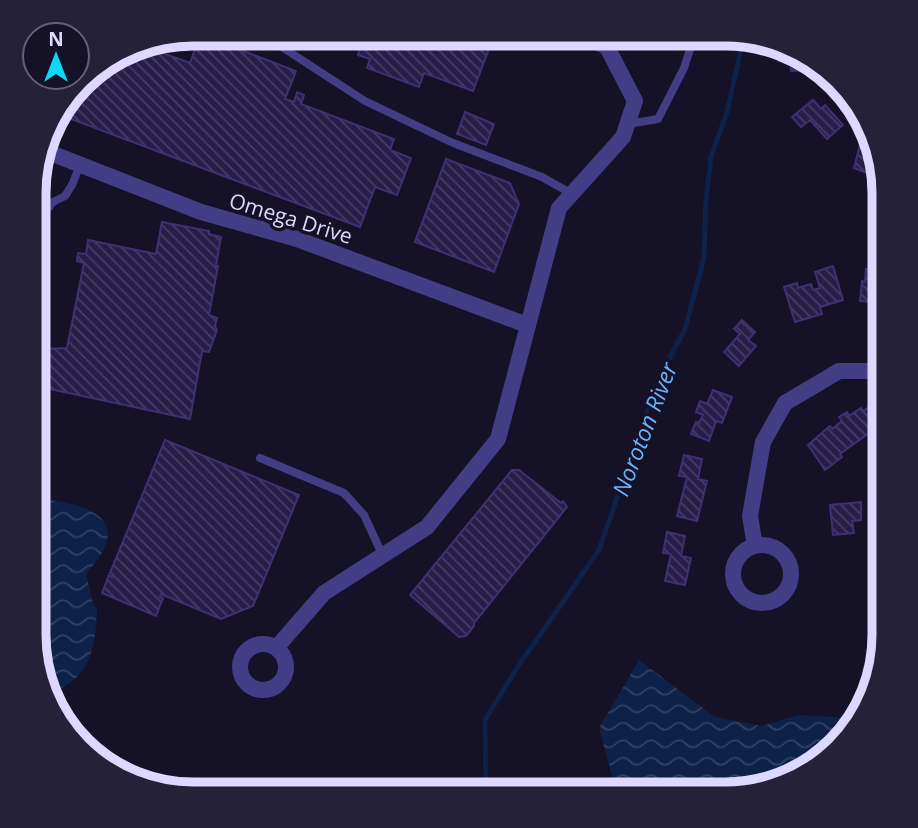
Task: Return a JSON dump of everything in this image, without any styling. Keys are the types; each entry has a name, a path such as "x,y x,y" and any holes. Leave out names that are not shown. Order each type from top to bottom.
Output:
{"street":[{"path":"276,648 324,593 427,527 498,439 559,208 623,137 635,101 605,46"},
{"name":"Omega Drive","path":"51,153 201,212 297,239 527,325"},
{"path":"755,545 750,516 763,442 785,403 839,371 872,371"}],"lane":[{"path":"280,46 365,101 453,143 542,177 572,194"},
{"path":"628,124 658,118 684,68 691,46"},
{"path":"46,211 65,195 80,165"},
{"path":"260,458 344,493 364,515 382,554"}],"water":[{"path":"46,500 87,509 99,516 106,526 107,539 101,554 86,573 93,604 97,609 92,648 84,669 66,686 56,690 46,645"},
{"path":"639,660 715,717 762,726 798,715 847,718 829,739 807,758 782,771 754,780 735,782 614,782 599,728"}],"building":[{"path":"196,46 239,46 244,48 243,51 296,71 285,99 294,102 297,92 304,95 301,104 394,139 390,150 411,158 397,195 375,187 360,227 66,117 87,91 91,91 91,87 111,70 155,50 190,63"},
{"path":"354,46 490,46 473,91 424,73 419,87 367,68 370,59 358,55 360,48"},
{"path":"791,62 807,70 791,71"},
{"path":"813,100 821,109 825,105 843,125 827,139 810,120 801,127 792,117"},
{"path":"465,112 494,124 486,145 457,134"},
{"path":"862,138 871,175 854,168"},
{"path":"446,159 510,183 519,204 494,272 415,242"},
{"path":"162,222 209,231 209,234 221,237 209,315 217,318 217,330 209,352 202,351 190,419 46,388 46,349 67,348 84,263 77,261 78,253 86,254 88,240 156,254"},
{"path":"833,266 843,300 820,307 822,314 795,322 784,287 797,283 798,288 811,284 813,290 820,288 815,272"},
{"path":"866,269 872,270 872,302 860,301 862,281 865,282"},
{"path":"742,320 755,332 748,340 756,346 739,366 724,352 740,334 734,329"},
{"path":"713,390 732,397 722,423 716,421 709,441 691,434 696,422 699,423 703,415 696,412 700,401 707,404"},
{"path":"872,405 872,431 840,454 842,457 825,470 808,445 830,426 832,429 842,421 839,417 847,412 849,416 861,408 863,411"},
{"path":"165,440 299,495 253,606 221,619 161,594 160,597 163,598 156,616 102,593 109,575 112,577 113,574 110,573"},
{"path":"684,455 702,459 698,479 707,481 697,521 677,516 687,477 679,476"},
{"path":"512,470 519,470 561,503 563,501 567,507 466,636 459,637 410,595"},
{"path":"861,502 861,520 852,521 854,533 833,535 830,505"},
{"path":"667,532 685,536 681,556 691,558 685,585 665,581 671,554 663,553"}],"waterway":[{"name":"Noroton River","path":"486,782 485,720 519,665 599,550 658,380 685,329 704,258 711,157 727,112 742,47"}]}
